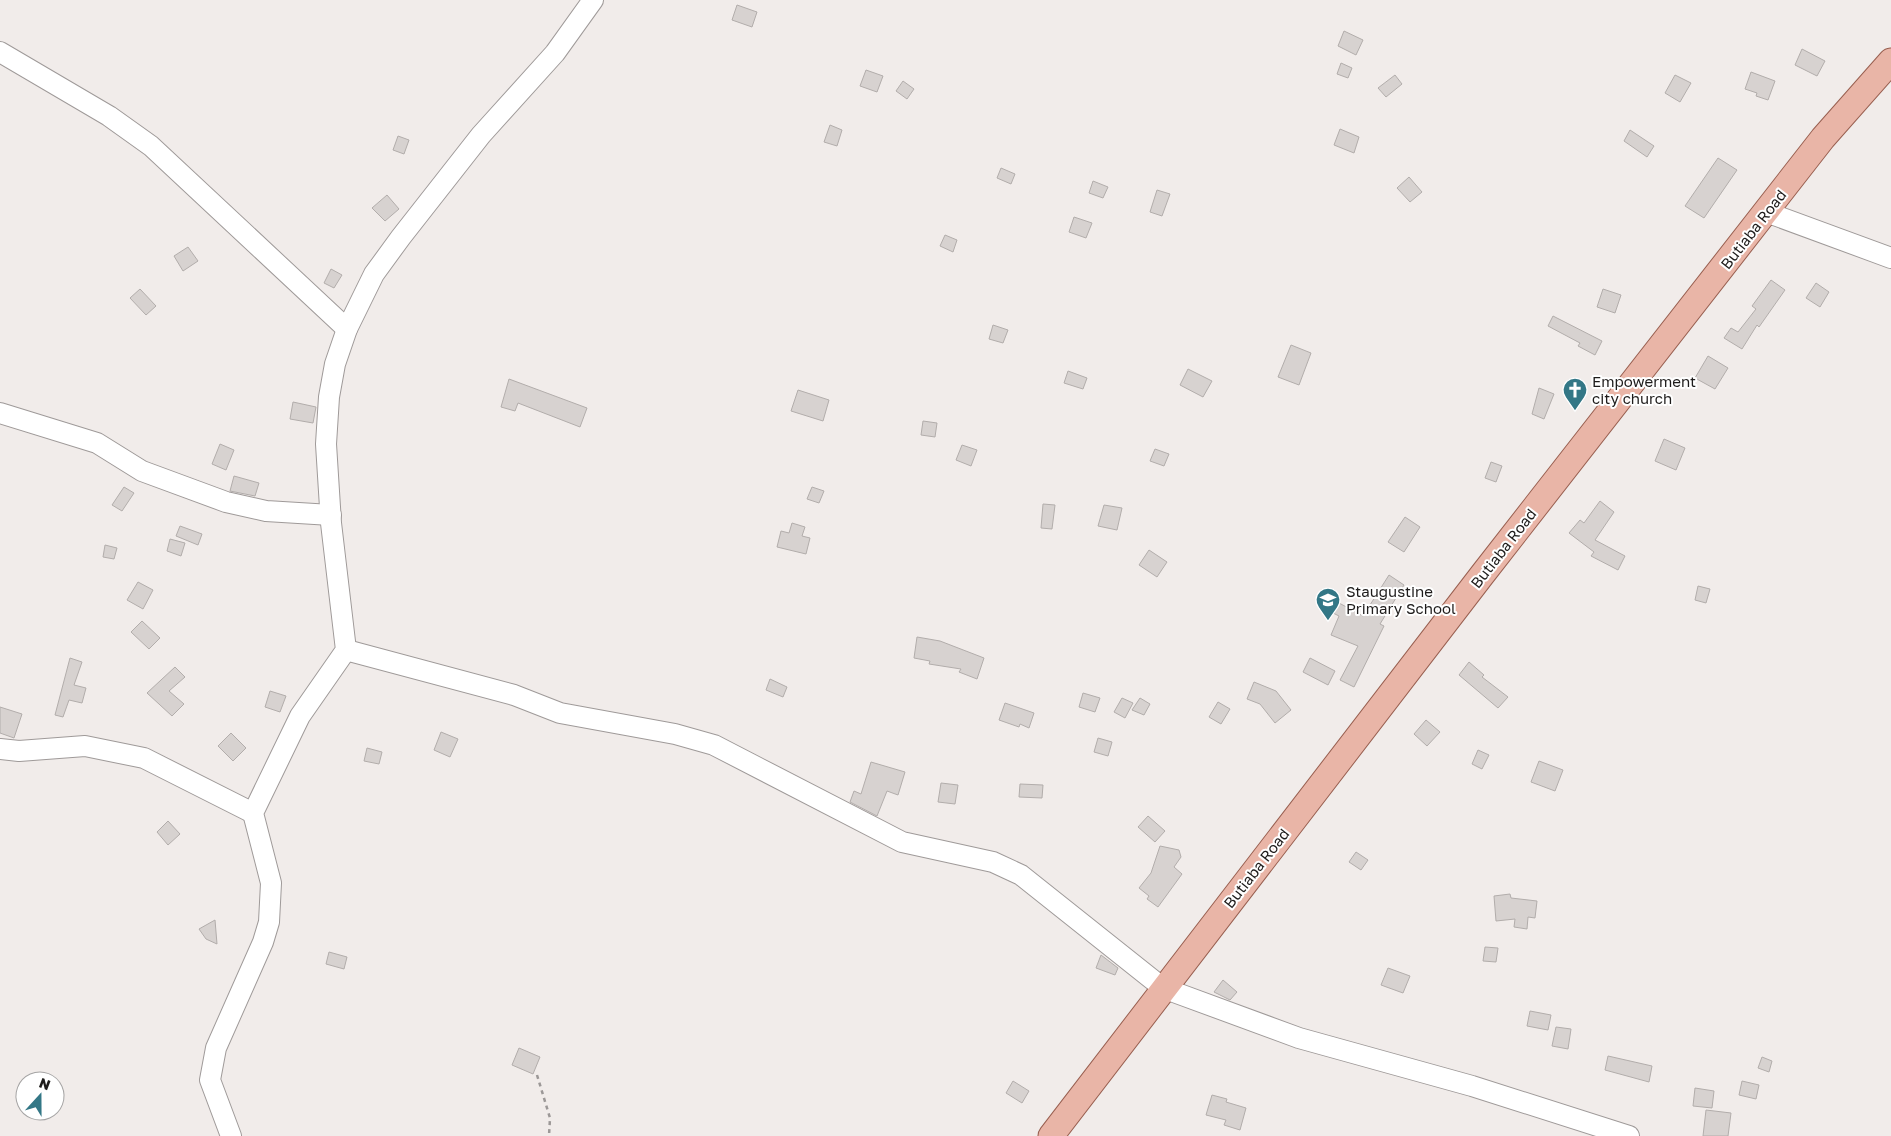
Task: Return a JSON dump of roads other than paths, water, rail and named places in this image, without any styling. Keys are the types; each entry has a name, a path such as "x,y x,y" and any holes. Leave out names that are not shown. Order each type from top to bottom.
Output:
{"main road":[{"name":"Butiaba Road","path":"1051,1136 1494,560 1823,138 1891,61"}],"street":[{"path":"231,1136 210,1080 216,1048 263,942 269,922 271,883 253,813 300,716 346,650 334,551 326,444 329,397 335,364 346,330 374,274 481,135 555,53 593,0"},
{"path":"0,52 109,116 151,146 346,330"},
{"path":"1766,212 1891,258"},
{"path":"0,413 98,443 142,470 233,504 266,511 332,515"},
{"path":"346,650 514,695 560,713 674,734 714,745 902,842 993,862 1021,875 1163,988 1299,1038 1472,1086 1629,1136"},
{"path":"0,749 19,750 84,746 144,758 253,813"}],"place":[{"name":"Empowerment city church","path":"1575,411"},
{"name":"Staugustine Primary School","path":"1328,621"}]}
